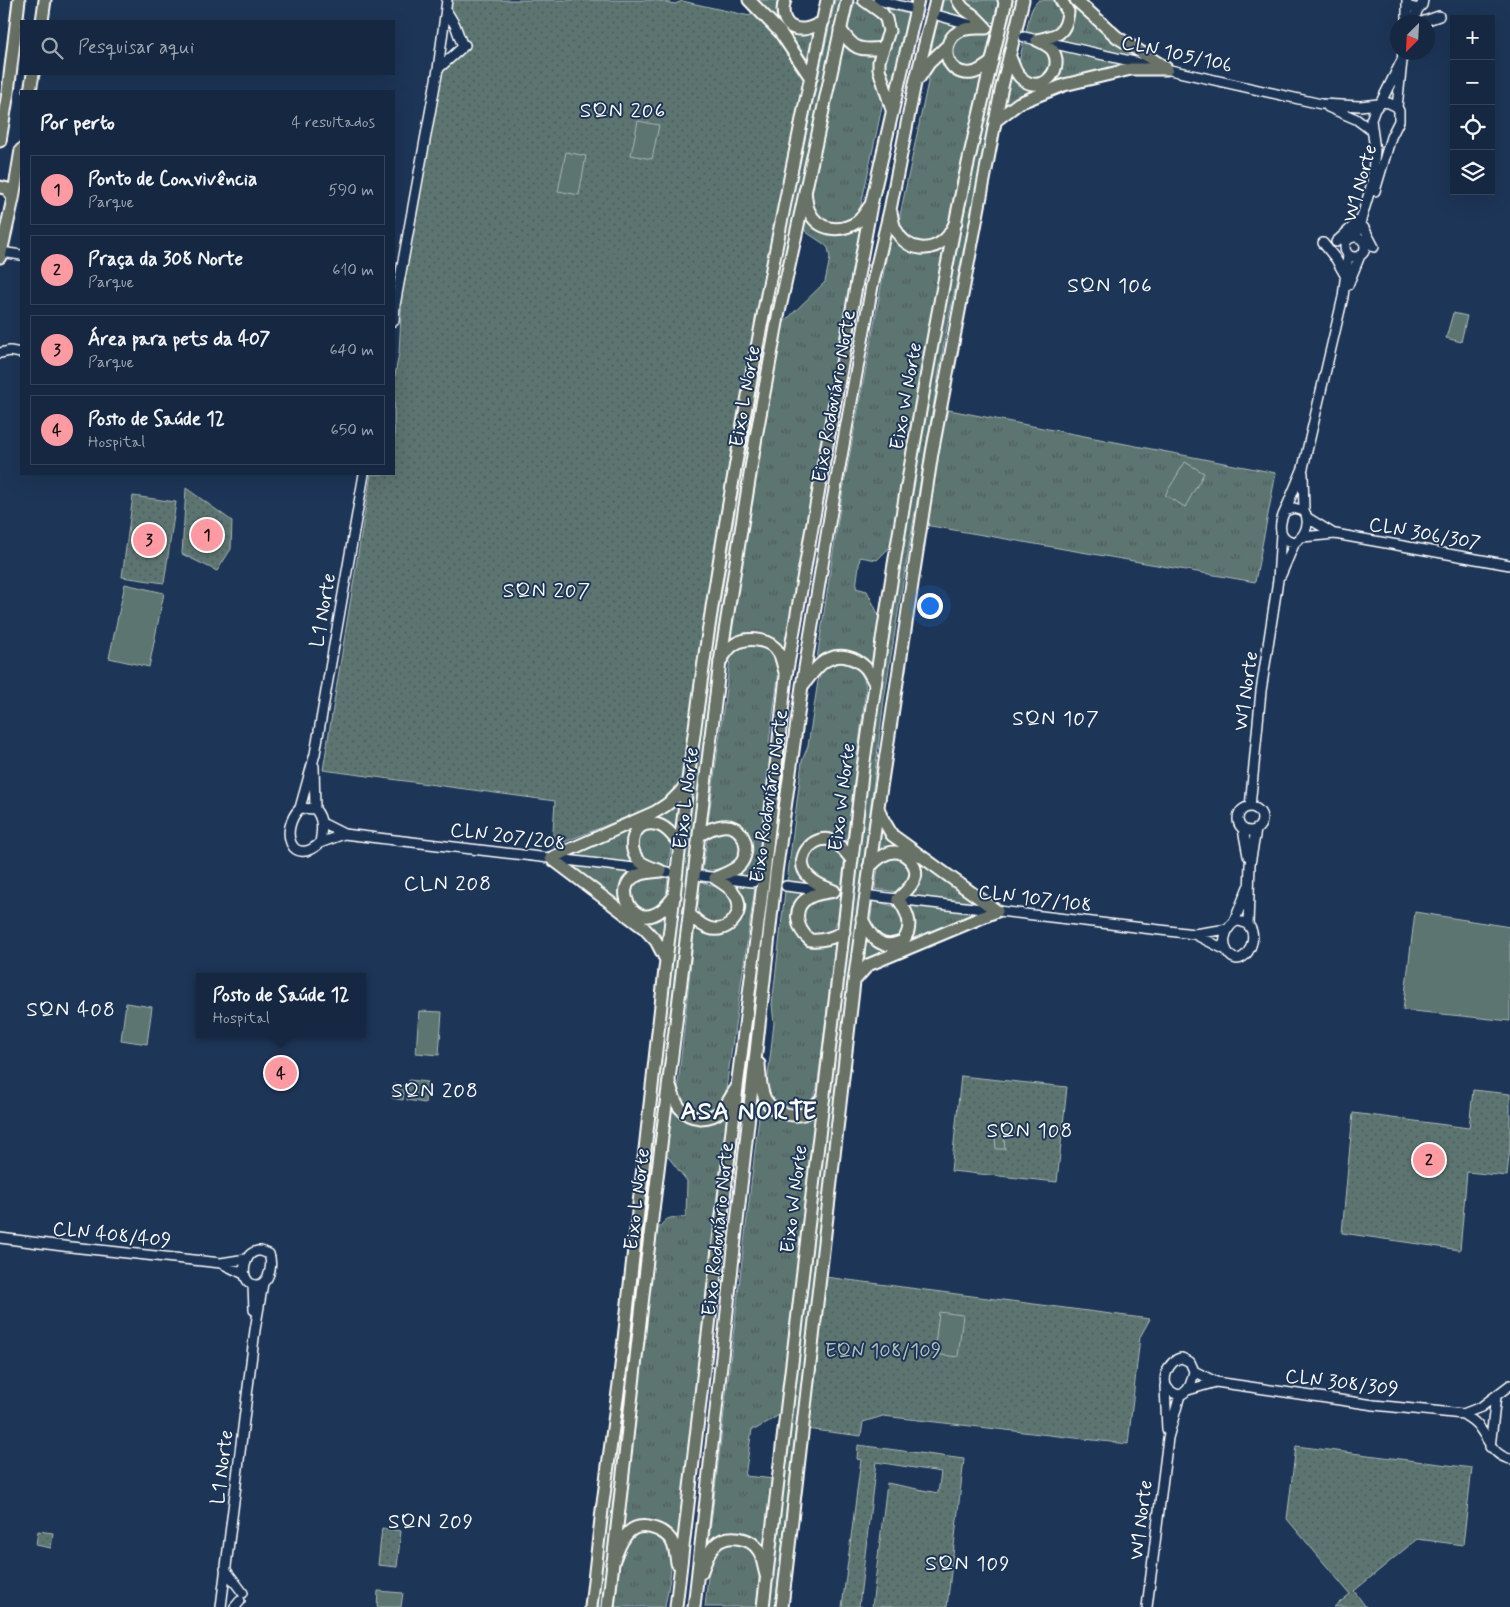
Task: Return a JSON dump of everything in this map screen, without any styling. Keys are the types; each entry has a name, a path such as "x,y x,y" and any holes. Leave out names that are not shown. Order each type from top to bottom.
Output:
{"main road":[{"path":"0,140 19,0"},
{"path":"42,20 45,0"},
{"path":"749,0 780,32 811,78"},
{"path":"785,0 782,10 783,16 792,26 802,29 813,27 823,22"},
{"name":"Eixo L Norte","path":"591,1607 619,1384 666,960 710,620 744,414 776,245 827,0"},
{"name":"Eixo L Norte","path":"608,1607 720,662 756,437 778,317 847,0"},
{"path":"864,0 882,13 886,19 889,31 879,61 879,69 892,110"},
{"name":"Eixo Rodoviário Norte","path":"676,1607 786,676 871,205 918,0"},
{"name":"Eixo Rodoviário Norte","path":"694,1607 776,873 802,686 872,286 890,210 915,83 936,0"},
{"path":"958,0 965,11 990,29"},
{"path":"1038,40 1055,37 1065,27 1068,12 1061,0"},
{"path":"1076,0 1117,37 1167,69"},
{"name":"Eixo W Norte","path":"763,1607 852,860 875,684 913,453 956,222 1005,1"},
{"name":"Eixo W Norte","path":"782,1607 854,982 878,807 932,453 995,121 1024,1"},
{"path":"915,83 929,63 960,31 972,28 990,29"},
{"path":"840,29 855,47 862,49 883,48"},
{"path":"1010,57 1017,72 1024,80 1034,85 1044,84 1053,74 1056,59 1050,47 1038,40"},
{"path":"946,47 947,59 959,72 973,72 992,62"},
{"path":"995,121 1019,103 1064,85 1131,69 1167,69"},
{"path":"30,90 33,75"},
{"path":"1,255 20,156"},
{"path":"0,187 8,189 13,199"},
{"path":"805,191 810,213 821,225 838,230 846,228 859,220 871,205"},
{"path":"890,210 895,228 900,236 907,243 918,248 929,248 939,243 949,235 956,222"},
{"path":"720,662 727,651 737,642 758,640 772,645 780,654 786,676"},
{"path":"802,686 822,663 830,658 841,656 856,660 866,668 875,684"},
{"path":"666,960 656,941 644,928 551,858 655,812 669,804 688,781"},
{"path":"878,807 892,835 997,911"},
{"path":"664,872 642,863 632,850 633,838 638,829 648,824 655,824 673,835 681,846"},
{"path":"690,915 709,929 717,930 725,928 738,913 739,903 732,891 715,878 742,863 745,855 745,842 742,835 738,830 722,826 700,835"},
{"path":"834,892 817,884 805,872 803,858 810,844 823,839 832,840 852,860"},
{"path":"862,919 872,936 878,942 886,945 893,945 903,941 908,934 910,923 907,912 898,899 908,889 915,877 916,869 902,854 894,852 881,857 869,867"},
{"path":"664,872 647,872 630,881 626,896 629,906 637,914 653,916 675,896"},
{"path":"834,892 810,897 804,901 800,906 798,914 800,930 810,940 820,941 844,932"},
{"path":"854,982 868,964 997,911"},
{"path":"756,1049 763,1093 772,1107 786,1114 797,1115 809,1112 824,1098"},
{"path":"670,1082 675,1100 680,1109 688,1115 699,1118 713,1116 722,1110 737,1087"},
{"path":"612,1564 622,1541 628,1533 634,1528 655,1528 672,1541 680,1574"},
{"path":"697,1584 715,1544 735,1537 748,1542 759,1551 767,1578"}],"street":[{"path":"395,302 438,69 447,0"},
{"path":"878,0 909,8"},
{"path":"1415,15 1424,0"},
{"path":"1408,3 1418,9"},
{"path":"438,69 464,45 446,10"},
{"path":"940,16 990,29"},
{"path":"1435,17 1439,16"},
{"name":"CLN 105/106","path":"1024,37 1321,104 1360,106 1380,103"},
{"path":"1401,62 1397,107 1399,121 1391,137 1383,139 1373,133 1371,120 1401,62"},
{"path":"1380,103 1390,103 1397,107"},
{"name":"CLN 105/106","path":"1321,104 1356,119 1373,133"},
{"name":"W1 Norte","path":"1359,238 1362,218 1372,182 1376,150 1373,133"},
{"name":"W1 Norte","path":"1359,238 1364,228 1391,137"},
{"path":"1336,242 1362,218"},
{"path":"1364,228 1374,247"},
{"path":"1343,298 1359,258 1364,254 1366,248 1365,243 1359,238 1351,238 1347,241 1345,251 1353,258 1359,258"},
{"path":"1323,243 1336,259 1346,277"},
{"path":"1,255 20,255"},
{"path":"1303,468 1306,530 1299,540 1286,540 1280,533 1281,520 1303,468 1343,298 1348,255"},
{"path":"0,353 10,351 20,353"},
{"name":"L1 Norte","path":"300,808 315,754 364,475"},
{"path":"1285,512 1294,508 1306,515"},
{"name":"CLN 306/307","path":"1306,515 1334,534"},
{"name":"W1 Norte","path":"1250,807 1262,691 1278,580 1280,533"},
{"name":"CLN 306/307","path":"1299,540 1334,534 1484,562 1510,565"},
{"name":"W1 Norte","path":"1278,580 1299,540"},
{"name":"L1 Norte","path":"315,754 315,808"},
{"path":"1250,864 1243,829 1239,824 1238,817 1242,810 1250,807 1255,808 1261,815 1261,824 1256,830 1250,864 1250,882 1248,925 1252,933 1252,939 1248,954 1244,957 1233,957 1226,950 1226,935 1250,882"},
{"path":"300,808 315,808 322,823 320,843 312,850 304,851 291,846 288,837 290,820 300,808"},
{"name":"CLN 207/208","path":"322,823 344,834 664,872"},
{"path":"1243,829 1256,830"},
{"name":"CLN 207/208","path":"320,843 344,834"},
{"path":"702,876 753,882"},
{"path":"786,886 834,892"},
{"name":"CLN 107/108","path":"872,896 1194,934 1226,950"},
{"path":"1231,925 1240,921 1248,925"},
{"name":"CLN 107/108","path":"1194,934 1231,925"},
{"name":"CLN 408/409","path":"0,1238 221,1263 246,1258"},
{"path":"257,1250 268,1254 271,1259 268,1277 258,1284 248,1281 244,1274 246,1258 257,1250"},
{"name":"CLN 408/409","path":"221,1263 244,1274"},
{"name":"L1 Norte","path":"221,1607 255,1330 258,1284"},
{"path":"1182,1358 1190,1362 1194,1371 1191,1385 1184,1392 1171,1392 1167,1387 1165,1381 1168,1369 1173,1361 1182,1358"},
{"name":"CLN 308/309","path":"1194,1371 1216,1382 1374,1404 1463,1414"},
{"name":"W1 Norte","path":"1147,1607 1168,1438 1165,1381"},
{"name":"CLN 308/309","path":"1184,1392 1216,1382"},
{"path":"1463,1414 1481,1407 1510,1385"},
{"name":"W1 Norte","path":"1168,1438 1184,1392"},
{"path":"1490,1446 1496,1396"},
{"path":"1463,1414 1473,1420 1480,1428 1490,1446 1505,1458 1510,1459"},
{"path":"225,1569 239,1600"}],"green space":[{"path":"452,0 654,0 675,4 682,1 750,16 752,10 775,30 808,78 682,795 552,847 555,801 323,770 371,475 395,475 395,375 399,353 402,296 442,70 463,49 450,10"},
{"path":"752,0 777,0 776,16 785,28 818,27 809,70 806,57 794,40"},
{"path":"835,0 842,0 795,208 764,364 737,517 709,709 602,1607 596,1607 702,708 760,365 790,207"},
{"path":"943,0 955,0 969,19 941,11"},
{"path":"962,0 998,0 994,23 976,15"},
{"path":"1011,0 1018,0 946,332 884,700 775,1607 769,1607 860,840 887,642 943,320 975,160"},
{"path":"1039,0 1055,0 1058,2 1065,20 1052,33 1026,32 1032,10"},
{"path":"1065,0 1070,0 1101,28 1141,58 1057,39"},
{"path":"855,2 880,16 886,29 880,44 863,48 846,30"},
{"path":"880,7 908,14 890,91 882,65 892,37"},
{"path":"938,20 967,27 951,33 929,59"},
{"path":"969,33 992,33 988,54 980,65 958,67 950,54 956,40"},
{"path":"1024,40 1041,45 1050,53 1051,68 1042,79 1027,79 1018,66"},
{"path":"844,42 859,53 878,52 883,102 860,210 852,221 834,226 817,216 810,201"},
{"path":"1055,46 1135,67 1121,69 1002,112 1011,68 1015,77 1047,84"},
{"path":"943,54 948,67 985,69 968,151 960,167 947,229 933,244 910,242 899,226 900,215 929,77 934,65"},
{"path":"638,121 659,125 652,159 631,155"},
{"path":"566,152 586,156 579,195 558,191"},
{"path":"805,214 818,229 834,235 852,231 862,224 803,547 786,656 775,640 758,633 738,637 728,644 747,524 783,323 825,282 830,258 828,248 802,227"},
{"path":"891,233 902,247 909,252 917,254 933,253 949,244 893,544 877,560 860,557 856,588 867,591 881,620 873,675 860,659 816,665 840,507"},
{"path":"1453,313 1467,316 1461,342 1446,338"},
{"path":"944,409 1276,473 1255,582 925,525"},
{"path":"1185,462 1204,473 1185,507 1165,495"},
{"path":"186,488 232,521 231,549 217,571 182,554"},
{"path":"133,496 176,502 164,583 122,577"},
{"path":"125,584 164,593 149,667 109,658"},
{"path":"747,643 772,649 780,664 769,742 772,758 756,877 730,875 741,868 741,830 707,830 730,659 741,645"},
{"path":"841,662 851,665 858,670 866,688 846,846 840,840 802,850 812,884 787,881 802,761 808,746 818,681 826,669"},
{"path":"680,798 679,837 674,831 637,827 637,864 565,855"},
{"path":"878,819 890,838 978,905 906,896 912,891 913,858 877,857"},
{"path":"656,826 672,841 668,867 645,862 639,856 636,837 639,832"},
{"path":"728,831 736,835 742,847 738,862 728,868 702,871 707,840 716,832"},
{"path":"831,844 843,857 841,889 813,876 806,863 814,847"},
{"path":"890,855 905,859 913,876 899,892 875,889 878,868"},
{"path":"565,865 636,873 628,879 632,914 669,906 664,950"},
{"path":"668,877 666,896 658,909 643,913 630,900 633,886 637,882 647,878"},
{"path":"700,881 724,890 732,896 735,913 721,926 701,919 699,915 698,895"},
{"path":"728,884 755,887 725,1096 714,1111 699,1113 685,1105 680,1096 678,1086 695,923 700,927 739,920"},
{"path":"785,891 811,893 798,910 794,920 796,931 807,943 817,946 825,945 836,939 817,1089 811,1102 798,1110 788,1110 778,1106 770,1098 767,1085 774,1023 772,1005"},
{"path":"840,898 836,924 830,933 825,937 806,934 801,927 803,908 812,901"},
{"path":"873,901 897,907 907,923 897,942 878,938 870,924"},
{"path":"905,905 977,913 865,961 865,931 870,940 905,943"},
{"path":"1415,912 1510,927 1510,1021 1403,1010"},
{"path":"126,1003 152,1007 147,1044 121,1040"},
{"path":"419,1011 442,1012 439,1055 416,1053"},
{"path":"961,1076 1067,1087 1057,1182 951,1171"},
{"path":"409,1080 427,1082 425,1103 407,1100"},
{"path":"394,1084 405,1086 403,1100 392,1098"},
{"path":"1473,1090 1510,1094 1510,1147 1507,1176 1467,1172 1460,1250 1342,1233 1353,1113 1469,1128"},
{"path":"761,1099 773,1115 791,1121 804,1119 819,1106 784,1412 756,1429 752,1429 745,1476 775,1479 766,1555 760,1544 750,1537 708,1549"},
{"path":"671,1102 685,1118 728,1110 678,1544 659,1526 622,1534 655,1233 662,1223 668,1219 686,1217 687,1181 665,1153"},
{"path":"995,1136 1004,1136 1005,1149 996,1149"},
{"name":"EQN 108/109","path":"825,1277 1150,1319 1140,1337 1128,1444 883,1416 863,1422 861,1436 806,1429"},
{"path":"939,1312 963,1315 958,1357 934,1354"},
{"path":"858,1445 964,1459 947,1607 872,1607 887,1483 938,1493 941,1472 876,1462 859,1606 862,1607 842,1607 861,1460 857,1459"},
{"path":"1296,1446 1472,1468 1463,1545 1417,1539 1354,1591 1366,1607 1334,1607 1350,1594 1287,1519"},
{"path":"382,1528 401,1531 397,1567 378,1565"},
{"path":"38,1531 53,1533 51,1548 36,1545"},
{"path":"647,1532 658,1536 666,1543 670,1552 671,1573 665,1607 615,1607 622,1553 628,1540"},
{"path":"731,1543 748,1546 757,1559 759,1583 756,1607 705,1607 709,1569 713,1555 716,1550"},
{"path":"378,1591 403,1593 401,1607 377,1607"}],"tunnel":[{"path":"834,891 872,896"}],"place":[{"name":"Ponto de Convivência","path":"207,535"},
{"name":"Área para pets da 407","path":"149,540"},
{"name":"Posto de Saúde 12","path":"281,1073"},
{"name":"Praça da 308 Norte","path":"1429,1160"}],"district":[{"name":"SQN 206","path":"623,110"},
{"name":"SQN 106","path":"1110,285"},
{"name":"SQN 207","path":"547,590"},
{"name":"SQN 107","path":"1056,718"},
{"name":"CLN 208","path":"448,883"},
{"name":"SQN 408","path":"71,1009"},
{"name":"SQN 208","path":"435,1090"},
{"name":"ASA NORTE","path":"749,1110"},
{"name":"SQN 108","path":"1030,1130"},
{"name":"SQN 209","path":"431,1521"},
{"name":"SQN 109","path":"968,1563"}]}
